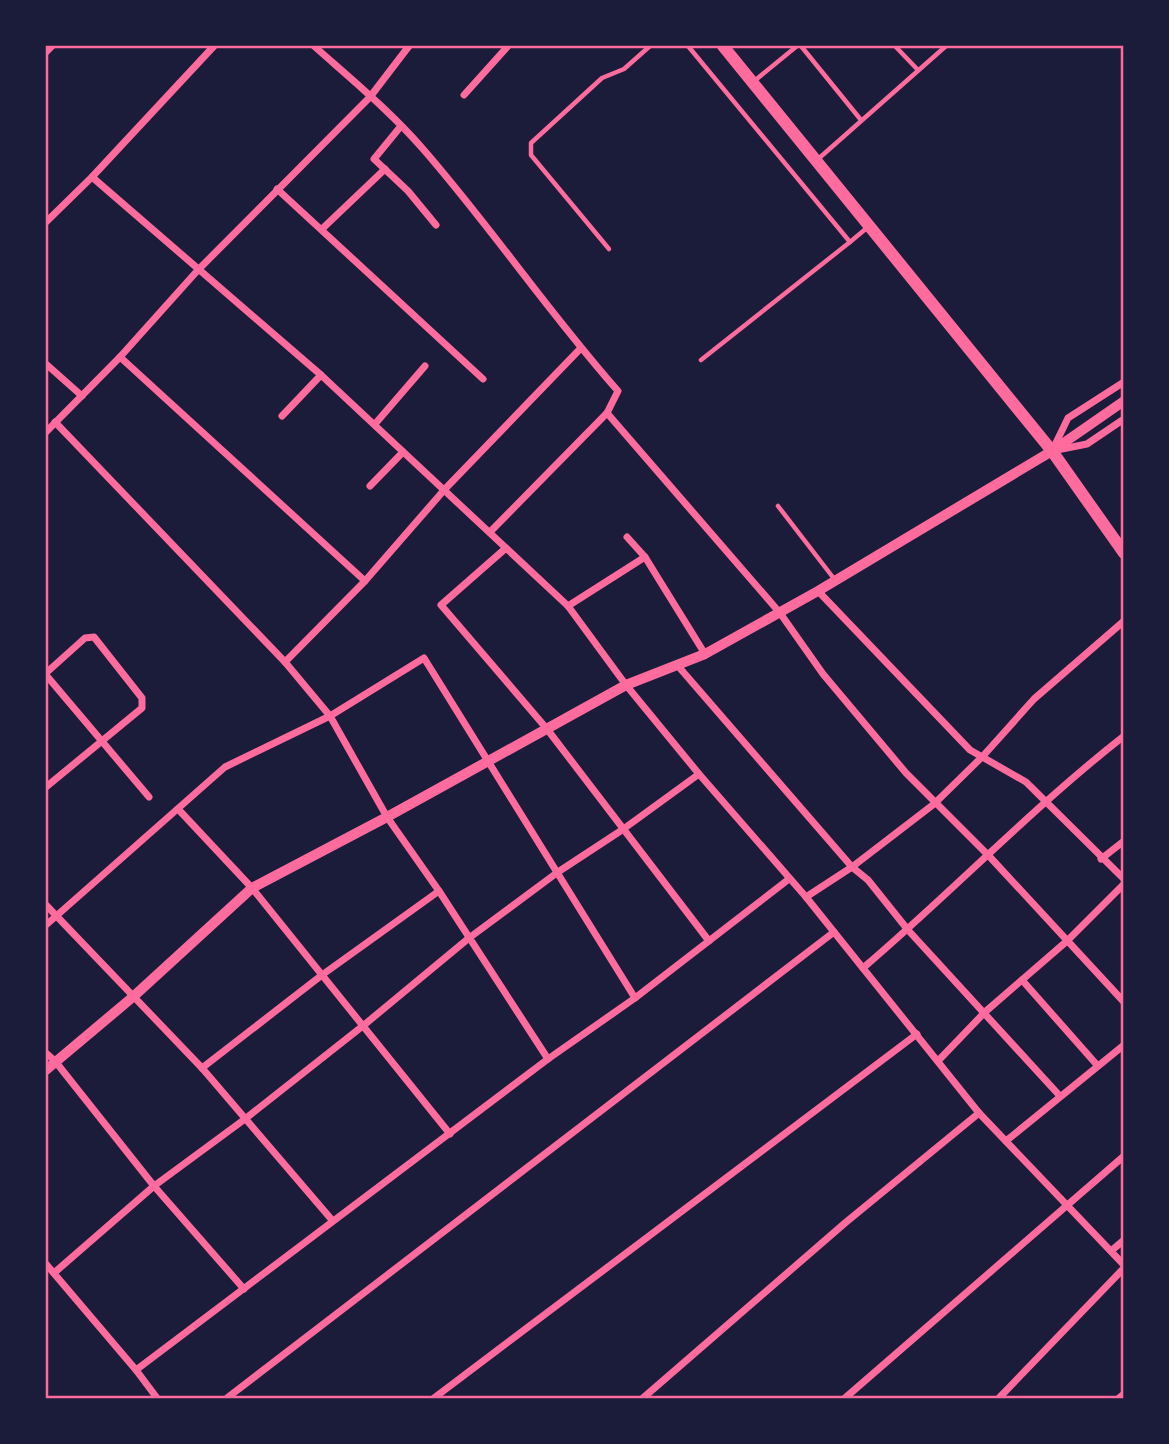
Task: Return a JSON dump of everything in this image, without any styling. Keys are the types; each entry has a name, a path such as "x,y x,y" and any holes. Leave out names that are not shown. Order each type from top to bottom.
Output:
{"main road":[{"path":"723,46 1052,451 1124,552"}],"street":[{"path":"46,52 52,46"},
{"path":"46,222 92,177 214,46"},
{"path":"314,46 401,126 457,190 580,349 618,391 607,413 490,533"},
{"path":"46,432 120,357 198,270 370,97 409,46"},
{"path":"464,95 508,46"},
{"path":"401,126 374,159 408,191 436,225"},
{"path":"322,229 385,169"},
{"path":"92,177 321,375 568,606 626,685 806,897 979,1113 1124,1267 999,1398"},
{"path":"277,189 483,379"},
{"path":"285,662 365,581 445,489 580,349"},
{"path":"120,357 365,581"},
{"path":"46,364 82,396"},
{"path":"375,424 425,366"},
{"path":"282,416 321,375"},
{"path":"1052,451 1068,418 1124,382"},
{"path":"46,1070 134,996 252,888 626,685 705,654 780,613 1052,451 1124,401"},
{"path":"607,413 780,613 823,674 934,804 989,856 1124,1002"},
{"path":"1052,451 1087,444 1124,419"},
{"path":"55,422 285,662 330,716 387,817 439,891 548,1059"},
{"path":"370,486 403,452"},
{"path":"626,537 645,557 705,654"},
{"path":"506,548 441,605 547,729 709,942"},
{"path":"568,606 645,557"},
{"path":"818,591 970,750 1027,782 1124,881 1067,941 985,1012 938,1060"},
{"path":"806,897 852,867 934,804 983,756 1034,699 1124,621"},
{"path":"46,787 101,741 142,708 142,698 94,637 85,638 46,674 101,741 149,797"},
{"path":"46,925 225,767 330,716 424,658 635,998"},
{"path":"678,666 852,867 874,887 908,930 1059,1095"},
{"path":"863,968 1085,767 1124,736"},
{"path":"54,1273 154,1186 245,1119 469,938 699,774"},
{"path":"178,809 252,888 450,1134"},
{"path":"1101,859 1124,841"},
{"path":"136,1370 332,1220 548,1059 635,998 789,879"},
{"path":"202,1068 322,975 439,891"},
{"path":"46,905 202,1068 332,1220"},
{"path":"227,1398 834,933"},
{"path":"1022,980 1097,1065"},
{"path":"434,1398 917,1034"},
{"path":"1006,1141 1059,1095 1124,1045"},
{"path":"46,1053 154,1186 244,1289"},
{"path":"647,1397 845,1223 979,1113"},
{"path":"845,1398 1124,1156"},
{"path":"1111,1251 1124,1241"},
{"path":"46,1264 157,1398"},
{"path":"1119,1398 1124,1394"}],"lane":[{"path":"609,248 531,155 531,143 602,78 624,69 650,46"},
{"path":"688,46 850,242"},
{"path":"753,82 799,46 861,120"},
{"path":"895,46 918,69"},
{"path":"816,160 946,46"},
{"path":"701,360 870,226"},
{"path":"778,506 836,581"}]}
